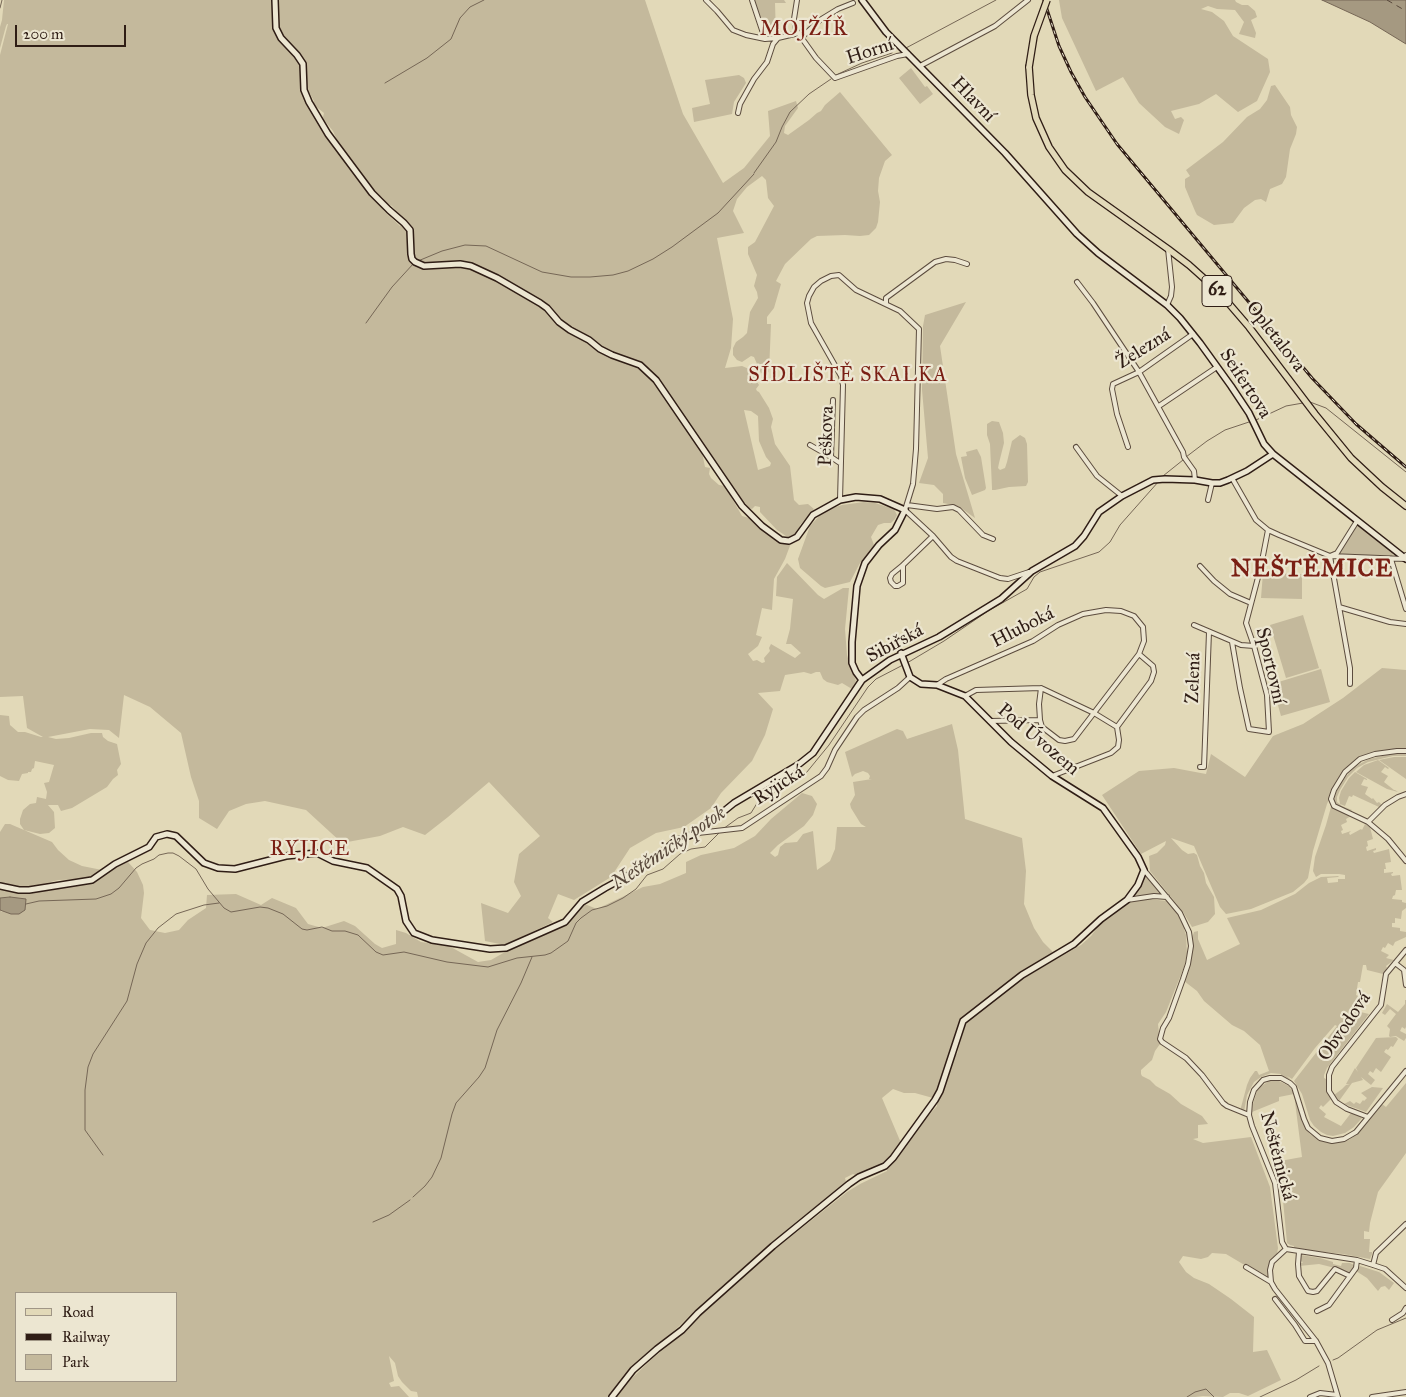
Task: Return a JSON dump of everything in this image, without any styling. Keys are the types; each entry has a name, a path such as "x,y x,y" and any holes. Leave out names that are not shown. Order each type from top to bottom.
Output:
{"main road":[{"name":"Opletalova","path":"1047,0 1034,36 1029,67 1031,95 1036,118 1045,140 1059,163 1088,192 1189,265 1218,292 1239,314 1338,443 1382,488 1406,506"}],"street":[{"path":"275,0 276,28 281,38 303,64 304,90 309,102 328,134 372,193 404,222 410,230 412,259 424,266 453,263 471,266 497,278 540,303 570,330 612,355 640,365 656,380 742,506 762,526 781,540 789,541 797,537 814,515 840,500 856,497 880,499 906,507 937,509 952,507 959,510 983,535 993,539"},
{"path":"706,0 733,30 741,34 765,39 799,33"},
{"path":"752,0 765,39"},
{"path":"797,0 794,19 796,30 802,37 820,20 838,9 853,3"},
{"name":"Hlavní","path":"862,0 878,22 1005,153 1064,220"},
{"path":"920,66 995,26 1028,0"},
{"name":"Horní","path":"802,37 816,58 835,78 897,56 908,54"},
{"path":"738,113 744,96 767,62 773,44 778,38"},
{"name":"Seifertova","path":"1064,220 1098,253 1167,305 1193,334 1253,421 1264,444 1273,454 1406,558"},
{"path":"1167,305 1172,287 1168,249"},
{"path":"886,304 886,298 935,262 946,259 967,264"},
{"name":"Peškova","path":"840,500 842,376 810,323 807,304 809,296 821,281 831,276 839,275 856,290 900,311 919,328 916,449 913,484 906,507"},
{"path":"1077,282 1140,372 1184,456 1194,471 1195,480"},
{"name":"Železná","path":"1128,447 1117,414 1112,389 1113,384 1140,372 1193,334"},
{"path":"1158,406 1217,367"},
{"path":"831,458 833,400"},
{"path":"810,445 840,463"},
{"path":"1076,447 1097,476 1122,496"},
{"name":"Sibiřská","path":"697,833 734,803 798,765 813,753 862,680 890,660 939,637 1001,599 1032,571 1075,546 1084,536 1099,512 1122,496 1153,480 1195,480 1220,483 1257,465 1273,454"},
{"path":"1232,478 1256,520 1268,530 1330,556 1406,558"},
{"path":"1208,500 1212,483"},
{"path":"906,507 951,557 957,561 993,576 1008,579 1032,571"},
{"path":"862,680 852,663 856,586 865,563 878,545 895,530 906,507"},
{"path":"1330,556 1337,553 1357,521"},
{"name":"Sportovní","path":"1232,642 1249,729 1269,732 1267,695 1246,624 1268,530"},
{"path":"903,565 903,583 895,586 890,578 892,574 932,536"},
{"path":"1330,556 1350,668 1350,684"},
{"path":"1391,559 1404,593 1406,610"},
{"path":"1200,566 1230,594 1251,603"},
{"path":"1339,607 1390,622 1406,624"},
{"name":"Hluboká","path":"937,685 946,679 1033,641 1058,625 1083,614 1106,610 1123,611 1134,616 1143,627 1144,641 1139,654"},
{"path":"1194,626 1209,632"},
{"name":"Zelená","path":"1200,767 1204,767 1209,632 1241,645 1254,646"},
{"path":"902,654 910,677"},
{"path":"1042,688 1039,704 1042,727 1059,740 1066,742 1074,739 1139,654 1153,666 1154,672 1151,681 1117,727 1118,746 1111,753 1052,776"},
{"name":"Pod Úvozem","path":"910,677 921,684 937,685 965,696 1011,742 1052,776 1103,808 1138,857 1144,870"},
{"name":"Ryjická","path":"0,886 29,890 92,880 116,864 149,847 156,836 167,834 176,836 204,863 218,868 235,869 286,856 317,853 333,861 367,868 397,889 401,896 406,921 414,933 432,940 490,949 506,948 566,922 582,902 651,863 674,841 697,833 742,828 821,776 835,750 857,717 864,710 898,688 910,677"},
{"path":"965,696 976,690 1042,688 1094,713 1117,727"},
{"path":"990,721 1040,720"},
{"path":"1406,751 1375,754 1360,759 1345,772 1334,790 1331,800 1334,806 1368,822 1388,839 1406,862"},
{"path":"1368,822 1385,805 1406,794"},
{"path":"612,1397 633,1370 682,1330 698,1313 773,1246 849,1184 859,1177 885,1166 893,1158 940,1091 963,1021 1022,975 1074,944 1101,919 1127,900 1138,885 1144,870 1180,913 1189,932 1188,964 1160,1039 1186,1058 1202,1075 1223,1103 1249,1115"},
{"path":"1127,900 1154,896 1167,897"},
{"name":"Obvodová","path":"1368,1117 1347,1109 1336,1102 1329,1091 1329,1075 1332,1067 1381,1005 1384,978 1406,950"},
{"path":"1395,964 1404,970 1406,985"},
{"name":"Neštěmická","path":"1286,1249 1282,1242 1275,1183 1249,1115 1250,1102 1254,1090 1264,1080 1281,1078 1294,1086 1308,1128 1320,1138 1332,1141 1344,1140 1356,1132 1406,1071"},
{"path":"1373,1264 1376,1253 1406,1224"},
{"path":"1310,1397 1320,1393 1336,1396 1328,1363 1316,1341 1275,1289 1270,1270 1272,1262 1286,1249 1357,1260 1385,1269 1406,1288"},
{"path":"1299,1252 1299,1276 1308,1291 1317,1291 1334,1270 1350,1276"},
{"path":"1317,1311 1329,1305 1356,1268 1357,1260"},
{"path":"1246,1267 1272,1282"},
{"path":"1275,1298 1305,1341 1316,1341"},
{"path":"1392,1320 1403,1313 1406,1308"},
{"path":"1374,1397 1406,1392"}],"green space":[{"path":"4,0 273,0 274,28 279,40 301,64 304,95 307,105 384,211 400,226 402,224 408,231 413,263 424,268 459,266 470,268 496,280 545,310 558,324 638,367 655,382 702,452 705,467 710,468 709,474 711,478 719,485 725,486 742,516 749,518 772,538 781,543 791,543 774,579 772,610 762,608 756,635 762,637 758,646 748,654 753,661 765,662 764,658 770,651 771,644 795,658 801,653 791,644 786,644 790,629 793,599 776,596 777,577 787,563 824,599 843,588 849,588 845,629 847,655 856,681 852,689 842,683 838,685 827,682 823,679 820,672 811,674 804,672 785,675 780,691 758,693 773,709 765,735 752,761 721,793 711,808 684,827 656,833 630,848 611,877 574,900 558,894 548,918 553,922 505,945 485,941 481,903 508,913 521,896 514,882 519,854 540,836 489,782 425,835 403,827 380,836 342,843 306,810 265,801 246,804 229,811 217,829 199,818 199,801 191,777 181,733 150,707 124,695 119,738 109,730 90,729 48,737 56,739 102,733 103,737 108,741 117,744 121,764 117,770 118,775 107,787 72,808 61,811 58,805 48,805 54,812 55,828 49,833 40,834 24,830 20,824 23,810 30,804 36,803 37,797 46,799 47,792 44,783 49,782 54,765 35,761 31,772 22,774 19,781 8,780 0,776 0,715 9,716 10,725 18,732 43,737 27,728 23,696 0,697 0,55 8,24 0,48 0,27"},
{"path":"277,0 645,0 683,114 723,183 744,168 770,136 768,111 796,101 798,108 785,126 784,133 788,135 821,111 840,92 892,155 885,161 879,178 878,191 880,202 878,222 876,228 869,235 817,236 811,239 785,264 776,281 781,284 774,308 767,317 767,324 771,324 769,372 761,373 754,357 751,356 742,362 733,355 733,348 736,342 747,333 750,312 758,298 754,286 757,275 748,254 748,247 755,242 774,206 768,198 766,180 762,176 747,187 737,199 733,211 744,233 717,238 733,319 731,348 725,368 742,366 749,369 759,385 756,389 769,408 773,419 771,427 775,444 790,466 794,500 799,505 808,504 814,509 800,525 799,532 789,538 777,530 760,512 760,507 755,506 752,509 744,504 658,379 641,363 601,347 591,338 561,321 548,306 471,264 453,261 424,263 416,260 412,229 392,206 378,195 339,145 333,131 324,120 324,113 314,105 307,83 305,63 299,53 282,37 278,27","holes":["744,410 751,411 758,416 759,441 766,457 771,463 770,466 758,470"]},
{"path":"753,0 784,0 786,3 775,3 776,36 769,38 766,36"},
{"path":"1059,0 1235,0 1242,5 1248,5 1255,11 1257,17 1251,20 1256,33 1255,38 1239,34 1244,22 1235,10 1217,9 1208,6 1201,9 1212,12 1224,21 1233,36 1268,59 1270,72 1257,101 1238,112 1216,94 1199,104 1171,111 1175,119 1181,117 1184,120 1179,134 1165,127 1139,103 1123,77 1096,91 1062,18"},
{"path":"911,68 925,87 927,86 933,94 920,104 899,78"},
{"path":"739,75 744,78 746,83 734,102 732,114 694,122 692,108 710,104 705,80"},
{"path":"1275,85 1290,107 1291,115 1297,127 1290,149 1286,177 1282,184 1270,189 1266,202 1261,199 1255,200 1244,208 1233,223 1214,225 1197,215 1185,187 1185,179 1190,176 1186,170 1223,142 1247,117 1260,109 1267,100 1271,86"},
{"path":"966,302 940,346 956,454 975,518 958,506 943,503 943,494 934,485 919,483 928,458 922,390 923,326 925,315"},
{"path":"992,421 999,422 1003,433 1004,443 998,468 1000,470 1005,468 1012,441 1020,435 1025,438 1027,444 1028,482 1026,486 992,490 987,424"},
{"path":"977,449 981,457 986,488 972,495 965,478 961,457 967,456 966,452"},
{"path":"864,502 875,503 894,509 897,515 891,523 878,525 871,537 874,545 860,563 850,582 825,588 800,568 798,559 810,526 822,513 830,509"},
{"path":"1358,526 1393,554 1392,556 1340,554 1355,527"},
{"path":"1263,573 1302,574 1302,599 1261,598"},
{"path":"1303,615 1319,668 1286,678 1270,625"},
{"path":"1382,668 1406,670 1406,748 1375,752 1360,757 1340,775 1327,804 1313,851 1308,878 1293,892 1251,909 1226,914 1220,907 1194,846 1171,838 1188,854 1194,853 1197,855 1206,883 1214,897 1215,914 1208,922 1192,927 1183,912 1150,871 1149,856 1157,853 1165,845 1166,841 1141,854 1102,795 1139,771 1174,768 1206,774 1211,754 1245,777 1273,736 1303,724 1343,698"},
{"path":"1321,669 1330,702 1281,716 1272,684"},
{"path":"952,724 958,750 965,819 1022,838 1026,871 1024,904 1034,928 1043,942 1053,952 1021,973 960,1020 933,1098 893,1089 882,1098 901,1143 886,1162 857,1176 853,1174 845,1178 846,1182 841,1187 797,1221 675,1330 637,1361 607,1397 418,1397 417,1392 411,1391 402,1382 398,1376 395,1363 389,1356 394,1381 389,1383 391,1387 399,1386 409,1397 0,1397 0,910 2,912 10,897 0,898 0,888 27,894 94,882 122,863 128,862 137,872 143,885 141,918 150,930 165,933 179,930 188,920 206,908 207,895 236,894 261,905 272,898 296,908 308,924 322,928 344,921 355,926 382,948 396,944 396,930 406,933 421,942 449,946 478,962 491,960 565,926 584,905 597,909 643,887 660,884 686,873 686,862 701,855 734,848 755,836 771,819 802,793 812,796 817,804 813,815 804,826 770,853 775,857 778,855 780,847 785,843 797,842 803,834 813,831 817,870 830,861 835,849 837,827 866,827 861,824 850,804 855,795 853,782 872,779 869,779 868,773 863,771 852,777 845,752 897,729 903,731 907,739"},
{"path":"1396,753 1406,753 1406,756 1393,756 1368,762 1357,768 1348,777 1340,790 1337,802 1351,811 1339,807 1335,803 1334,797 1340,783 1354,767 1369,759"},
{"path":"1406,757 1406,779 1379,760"},
{"path":"1378,760 1389,768 1385,767 1381,772 1388,776 1384,782 1398,792 1387,789 1356,772 1364,765"},
{"path":"1355,772 1367,779 1364,779 1361,785 1368,787 1365,794 1382,805 1379,807 1353,795 1352,797 1349,796 1345,806 1340,804 1341,791"},
{"path":"1331,807 1351,816 1346,819 1347,822 1341,825 1342,834 1351,831 1350,835 1362,830 1365,824 1370,827 1373,839 1367,841 1367,851 1376,848 1373,851 1374,853 1389,849 1391,862 1385,863 1386,869 1384,869 1384,873 1393,872 1392,876 1400,875 1402,890 1396,890 1392,899 1402,900 1402,902 1406,903 1401,919 1395,918 1395,923 1392,923 1392,927 1400,928 1400,931 1406,932 1406,937 1395,942 1393,946 1388,943 1385,948 1383,947 1381,951 1389,955 1386,958 1394,960 1386,966 1387,968 1383,974 1367,970 1366,965 1363,965 1356,995 1358,996 1356,1011 1369,1014 1327,1068 1324,1075 1327,1091 1331,1099 1323,1107 1321,1105 1319,1108 1326,1114 1324,1117 1341,1126 1351,1113 1362,1118 1345,1133 1333,1136 1321,1132 1314,1126 1310,1120 1302,1094 1294,1081 1337,1026 1335,1025 1315,1048 1292,1079 1287,1076 1291,1080 1281,1077 1281,1074 1271,1073 1254,1082 1247,1095 1244,1112 1240,1111 1247,1085 1255,1071 1259,1075 1269,1071 1260,1045 1244,1031 1232,1025 1184,981 1192,952 1194,932 1198,931 1198,939 1207,960 1240,944 1227,918 1261,910 1295,894 1309,883 1321,877 1339,876 1327,878 1328,883 1338,882 1338,879 1345,879 1345,875 1339,874 1321,874 1316,877 1313,871 1315,857"},
{"path":"5,824 10,824 52,842 69,860 82,866 102,870 89,879 58,880 28,888 0,883 0,832"},
{"path":"1144,874 1146,874 1164,895 1130,898"},
{"path":"1149,899 1167,901 1179,913 1186,929 1184,929 1187,954 1184,967 1166,1012 1158,1024 1160,1044 1152,1060 1141,1070 1141,1074 1181,1104 1202,1116 1208,1124 1198,1125 1198,1138 1193,1139 1203,1143 1251,1137 1270,1187 1278,1248 1277,1254 1271,1259 1268,1267 1268,1279 1226,1254 1212,1253 1208,1257 1201,1259 1183,1256 1179,1262 1186,1272 1194,1278 1209,1284 1254,1317 1253,1352 1267,1350 1281,1380 1248,1396 1230,1393 1223,1397 616,1397 631,1379 653,1358 687,1330 698,1317 774,1250 847,1192 887,1171 887,1168 920,1125 937,1106 937,1101 944,1089 954,1054 957,1054 966,1022 1024,978 1081,945 1091,936 1106,916 1129,902"},
{"path":"1405,1000 1406,1027 1405,1029 1402,1027 1400,1031 1406,1034 1404,1041 1396,1036 1389,1036 1390,1029 1387,1026 1396,1014 1390,1009 1385,1015 1382,1013 1387,1004 1398,1012 1405,1004"},
{"path":"1396,1037 1398,1039 1393,1047 1391,1046 1384,1052 1391,1057 1381,1072 1376,1068 1373,1073 1370,1071 1368,1074 1375,1080 1371,1085 1361,1077 1363,1080 1352,1083 1339,1101 1334,1095 1350,1084 1346,1084 1355,1068 1358,1072 1356,1068 1376,1038"},
{"path":"1269,1081 1279,1081 1289,1086 1294,1094 1279,1097 1279,1101 1252,1112 1257,1091"},
{"path":"1406,1083 1406,1153 1378,1192 1369,1232 1364,1231 1364,1239 1370,1239 1369,1252 1372,1252 1372,1254 1370,1259 1294,1249 1294,1246 1287,1243 1283,1200 1276,1175 1282,1174 1280,1161 1302,1157 1294,1094 1302,1122 1310,1134 1328,1143 1335,1143 1349,1140 1357,1134 1382,1104 1386,1107"},
{"path":"1372,1087 1383,1088 1366,1112 1344,1104 1350,1101 1354,1104 1356,1102 1360,1104 1367,1098 1361,1093"},
{"path":"1301,1255 1320,1258 1341,1266 1342,1263 1350,1263 1354,1267 1348,1273 1319,1264 1299,1266 1299,1263 1303,1262 1300,1261"},
{"path":"1360,1266 1379,1272 1394,1283 1389,1290 1385,1286 1381,1287 1378,1291 1367,1278 1356,1271"}],"shaded area":[{"path":"1322,0 1406,0 1406,44 1370,22"},
{"path":"0,898 26,899 25,910 19,914 11,914 0,910"}],"waterway":[{"path":"0,8 2,0"},
{"path":"385,83 427,58 451,39 460,18 470,7 484,0"},
{"path":"906,48 996,0"},
{"path":"836,75 862,63 892,53"},
{"path":"754,173 776,142 790,112 809,94 831,79"},
{"path":"418,261 442,251 465,245 486,246 542,272 571,277 613,275 628,271 672,247 718,213 754,174"},
{"path":"366,323 392,287 414,263"},
{"name":"Neštěmický potok","path":"1310,402 1326,408 1406,472"},
{"name":"Neštěmický potok","path":"1256,420 1286,406 1303,403"},
{"name":"Neštěmický potok","path":"1186,457 1225,430 1252,421"},
{"name":"Neštěmický potok","path":"1163,476 1183,460"},
{"name":"Neštěmický potok","path":"907,663 988,611 1027,589 1034,577 1040,572 1099,552 1110,542 1120,525 1159,481"},
{"name":"Neštěmický potok","path":"723,829 738,818 751,813 759,800 802,778 829,745 868,687 876,679 903,665"},
{"name":"Neštěmický potok","path":"26,904 39,901 96,899 111,894 142,864 159,855 173,853 196,869 208,889 224,908 231,912 260,907 268,908 283,914 302,929 322,927 332,931 345,931 358,935 376,952 383,955 404,952 447,962 488,967 517,958 551,953 568,941 576,923 592,910 607,906 623,898 636,889 647,875 663,869 680,854 691,849 705,847 720,832"},
{"path":"103,1155 85,1130 85,1090 88,1067 93,1054 127,1001 137,964 146,943 158,928 176,914 204,905 219,903"},
{"path":"413,1197 432,1177 441,1158 456,1103 485,1068 497,1030 532,957"},
{"path":"373,1222 389,1215 410,1200"},
{"path":"1333,1360 1377,1330 1406,1318"},
{"path":"1260,1397 1296,1380 1319,1366"},
{"path":"1187,1397 1195,1392 1206,1389 1214,1397"}],"ferry route":[{"path":"1387,0 1406,11"}],"railway":[{"path":"1044,0 1059,46 1071,72 1085,97 1117,144 1312,378 1356,424 1406,467"}],"district":[{"name":"MOJŽÍŘ","path":"804,30"},
{"name":"SÍDLIŠTĚ SKALKA","path":"848,376"},
{"name":"NEŠTĚMICE","path":"1312,570"},
{"name":"RYJICE","path":"310,850"}]}
